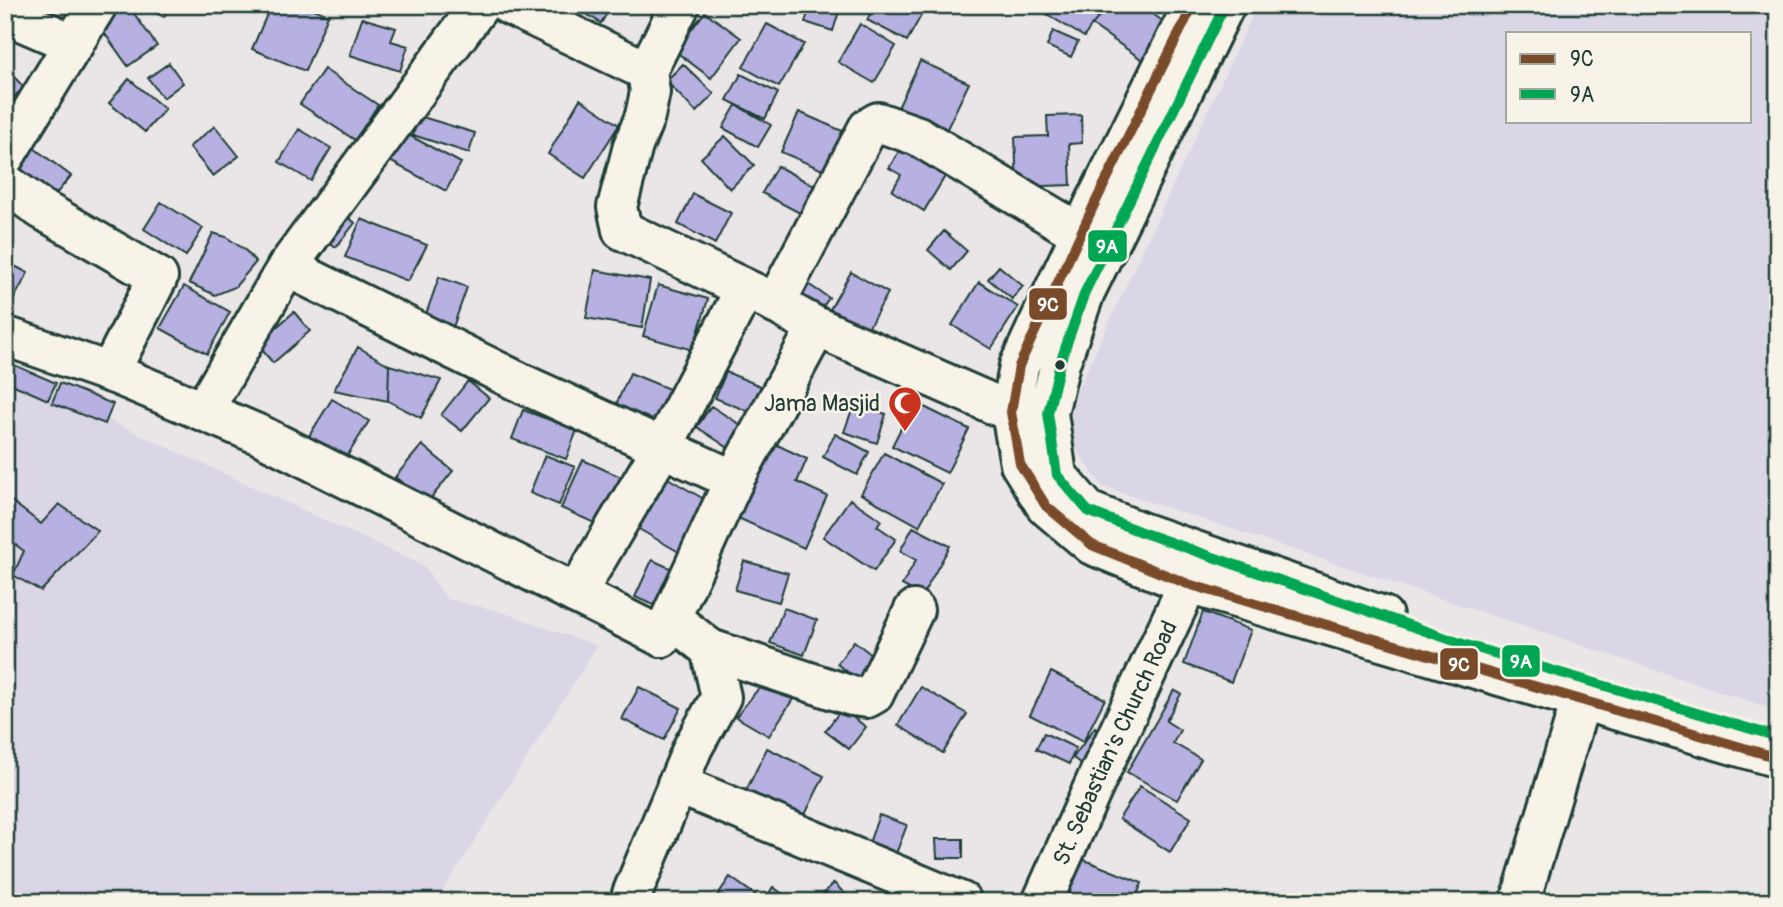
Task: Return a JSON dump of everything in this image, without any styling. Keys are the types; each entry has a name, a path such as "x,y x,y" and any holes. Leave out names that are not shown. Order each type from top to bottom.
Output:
{"street":[{"path":"5,156 97,5"},
{"path":"203,411 287,267 480,5"},
{"path":"509,5 647,71"},
{"path":"680,5 647,71 650,92 645,116 633,146 617,207 622,230 760,296 817,327 1011,412"},
{"path":"1193,5 1019,366 1011,412 1020,464 1046,506 1093,545 1188,584 1778,758"},
{"path":"1225,5 1085,292 1060,363 1048,413 1058,475 1088,511 1141,532 1464,644 1778,737"},
{"path":"5,14 74,44"},
{"path":"576,594 662,447 868,128 878,122 918,136 1081,233"},
{"path":"5,183 41,209 158,277 110,372"},
{"path":"287,267 525,385 734,480"},
{"path":"662,637 734,480 817,327"},
{"path":"5,336 110,372 260,435 662,637"},
{"name":"St. Sebastian's Church Road","path":"1042,902 1188,584"},
{"path":"662,637 672,619 709,649 852,696 867,698 874,694 914,610"},
{"path":"634,902 632,894 677,784 693,747 721,697 709,649"},
{"path":"1520,902 1581,700"},
{"path":"677,784 962,902"}],"shaded area":[{"path":"1257,5 1778,5 1778,711 1102,486 1071,442 1069,408"},
{"path":"5,372 424,566 447,599 499,611 597,646 436,902 5,902"}],"building":[{"path":"116,5 128,5 157,46 128,66 95,20"},
{"path":"139,5 170,5 164,17"},
{"path":"271,5 305,5 328,15 305,71 252,49"},
{"path":"572,5 612,5 601,23"},
{"path":"811,5 841,5 833,31 805,22"},
{"path":"875,5 906,5 922,14 907,41 867,20"},
{"path":"1032,5 1109,5 1084,37"},
{"path":"1109,5 1138,5 1174,28 1150,65 1092,25"},
{"path":"705,12 741,38 711,78 675,51"},
{"path":"362,18 396,28 391,41 408,46 400,71 350,55"},
{"path":"767,24 804,44 779,87 743,67"},
{"path":"860,24 896,46 874,83 838,62"},
{"path":"1053,31 1078,42 1071,57 1047,46"},
{"path":"920,61 969,83 944,135 896,112"},
{"path":"169,63 183,83 163,98 148,78"},
{"path":"683,64 714,94 696,112 666,81"},
{"path":"5,66 24,88 5,104"},
{"path":"324,69 378,105 355,140 300,104"},
{"path":"741,74 778,93 765,119 727,100"},
{"path":"129,79 165,109 145,132 109,103"},
{"path":"580,99 619,125 585,178 548,154"},
{"path":"736,105 771,125 758,147 723,128"},
{"path":"799,112 849,134 832,174 781,152"},
{"path":"1081,115 1082,143 1069,144 1071,185 1017,187 1015,137 1048,136 1047,116"},
{"path":"419,116 475,133 469,153 413,135"},
{"path":"215,126 239,156 213,176 189,147"},
{"path":"299,129 331,148 311,181 279,162"},
{"path":"401,131 461,163 446,191 386,159"},
{"path":"725,136 754,165 730,189 701,158"},
{"path":"22,139 71,176 46,206 5,176"},
{"path":"905,141 950,168 924,211 892,191 901,175 889,168"},
{"path":"777,166 826,192 811,219 762,193"},
{"path":"693,194 731,213 715,244 678,224"},
{"path":"161,202 203,228 186,256 144,229"},
{"path":"341,211 355,223 336,247 321,236"},
{"path":"361,219 427,245 408,281 345,257"},
{"path":"944,231 967,251 951,270 928,250"},
{"path":"213,233 226,237 245,250 256,262 235,287 215,295 189,283"},
{"path":"5,261 28,273 5,315"},
{"path":"999,266 1023,286 1012,299 988,279"},
{"path":"595,270 650,280 642,328 586,318"},
{"path":"851,272 888,293 867,330 830,309"},
{"path":"439,277 467,287 451,333 423,323"},
{"path":"805,282 829,298 815,318 791,302"},
{"path":"979,282 1018,307 991,349 952,325"},
{"path":"658,285 708,299 693,350 643,336"},
{"path":"184,286 230,312 207,354 160,328"},
{"path":"294,312 310,331 273,363 257,344"},
{"path":"358,347 389,365 388,401 334,390"},
{"path":"5,361 56,383 48,400 5,381"},
{"path":"389,365 441,380 421,418 388,401"},
{"path":"726,372 768,389 757,415 715,398"},
{"path":"630,373 674,391 658,427 614,409"},
{"path":"468,381 489,398 462,431 441,415"},
{"path":"60,383 113,404 105,424 52,403"},
{"path":"332,399 369,421 341,466 304,444"},
{"path":"914,402 969,429 947,473 892,446"},
{"path":"854,404 886,414 877,443 844,432"},
{"path":"711,406 744,427 730,449 697,427"},
{"path":"523,410 577,430 566,459 512,439"},
{"path":"835,434 869,452 857,475 823,457"},
{"path":"773,443 807,459 797,482 827,496 804,548 738,518"},
{"path":"422,445 453,471 427,503 395,477"},
{"path":"884,453 942,484 919,526 861,494"},
{"path":"545,455 575,467 559,505 530,493"},
{"path":"583,460 621,477 599,525 561,508"},
{"path":"666,477 709,502 679,552 637,528"},
{"path":"5,496 41,524 59,504 98,531 41,591 13,575 24,551 5,537"},
{"path":"850,499 881,520 877,526 896,539 874,571 823,537"},
{"path":"913,527 950,546 922,596 902,585 916,560 900,551"},
{"path":"652,560 679,572 662,609 635,597"},
{"path":"744,561 788,573 779,602 735,590"},
{"path":"784,608 817,620 804,655 770,643"},
{"path":"1203,612 1251,630 1231,682 1184,664"},
{"path":"854,641 877,659 861,682 837,664"},
{"path":"1051,672 1105,699 1083,742 1030,715"},
{"path":"639,687 681,708 664,740 622,719"},
{"path":"921,687 967,714 943,753 898,725"},
{"path":"759,688 793,699 769,736 736,717"},
{"path":"1174,690 1181,694 1166,721 1180,730 1173,743 1201,759 1177,800 1127,772"},
{"path":"842,709 866,727 849,749 825,731"},
{"path":"1095,727 1114,740 1091,771 1073,758"},
{"path":"1044,733 1076,748 1069,764 1036,749"},
{"path":"767,748 824,776 799,827 742,799"},
{"path":"1140,786 1191,818 1170,852 1119,819"},
{"path":"879,815 907,825 895,856 868,846"},
{"path":"936,839 963,839 963,858 937,858"},
{"path":"1077,857 1142,883 1134,902 1089,902 1063,891"},
{"path":"730,877 764,901 773,887 794,902 713,902"},
{"path":"834,883 853,902 817,900"}],"transit line":[{"name":"9C","path":"1193,5 1094,205 1019,366 1011,412 1020,464 1046,506 1092,545 1188,584 1778,758"},
{"name":"9A","path":"1225,5 1085,292 1060,363 1048,413 1057,475 1088,511 1141,532 1463,644 1778,737"}],"place":[{"name":"Jama Masjid","path":"905,433"}]}
